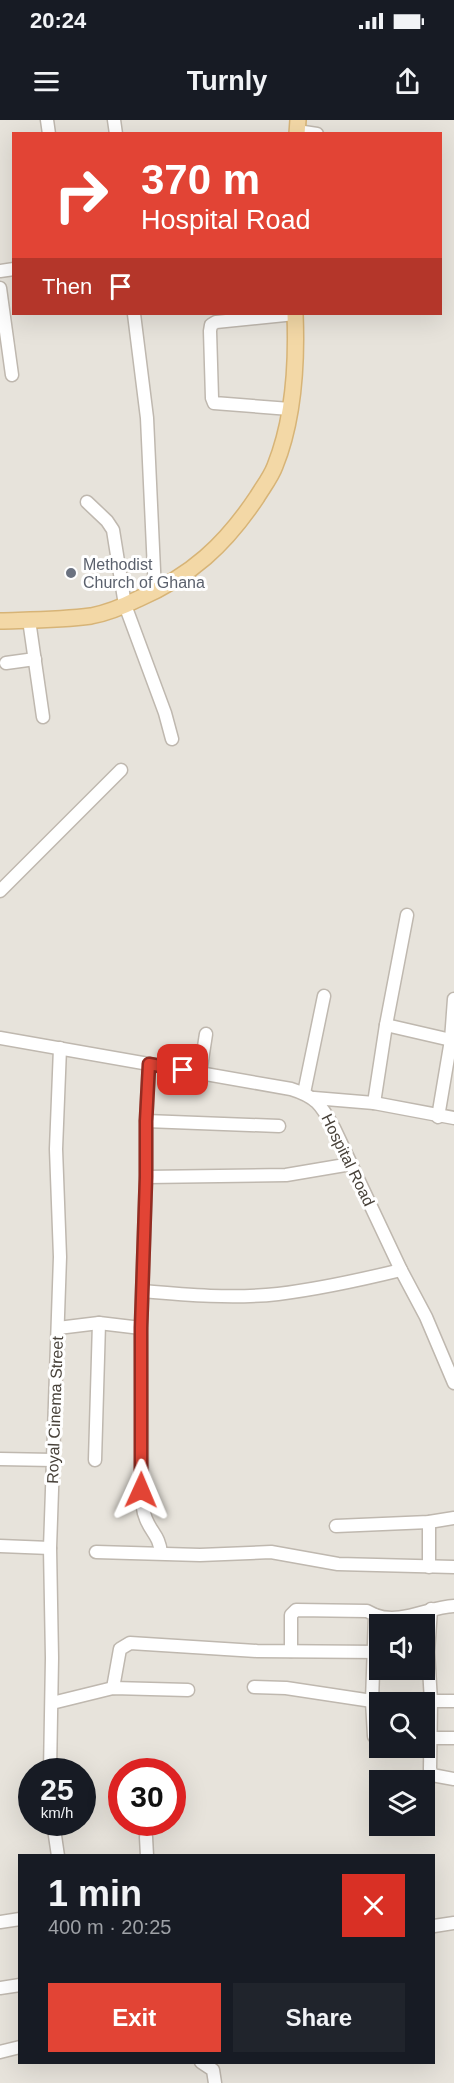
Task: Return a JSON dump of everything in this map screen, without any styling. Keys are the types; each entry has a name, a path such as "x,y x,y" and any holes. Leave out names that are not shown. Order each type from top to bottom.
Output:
{"main road":[{"path":"0,621 92,615 125,605 155,592 206,559 239,523 274,467 286,433 290,409 294,379 295,315"}],"street":[{"path":"0,288 3,337 12,375"},
{"path":"134,315 147,418 155,592"},
{"path":"285,315 216,322 211,326 212,398 214,403 219,405 290,409"},
{"path":"87,502 113,530 125,605 165,713 172,739"},
{"path":"29,620 43,717"},
{"path":"6,663 35,658"},
{"path":"0,891 122,770"},
{"path":"374,1103 407,915"},
{"path":"309,1095 324,996"},
{"path":"438,1117 454,999"},
{"path":"386,1025 450,1040"},
{"path":"200,1073 206,1034"},
{"path":"0,1038 200,1073 309,1095 374,1103 438,1117 454,1118"},
{"name":"Royal Cinema Street","path":"50,1758 50,1548 60,1257 56,1149 60,1048"},
{"path":"149,1064 141,1328 141,1490 144,1512 151,1529 160,1540 161,1553"},
{"name":"Hospital Road","path":"309,1095 323,1108 426,1317 454,1383"},
{"path":"146,1121 279,1126"},
{"path":"146,1177 286,1175 351,1164"},
{"path":"143,1291 206,1296 275,1294 401,1270"},
{"path":"95,1460 99,1323"},
{"path":"58,1328 99,1323 141,1328"},
{"path":"0,1459 54,1460"},
{"path":"336,1526 429,1522 454,1518"},
{"path":"429,1522 429,1567"},
{"path":"0,1546 50,1548"},
{"path":"96,1552 200,1555 272,1552 338,1564 454,1567"},
{"path":"412,1614 454,1606"},
{"path":"430,1614 431,1609"},
{"path":"291,1651 291,1615 296,1610 366,1611 373,1614"},
{"path":"114,1689 120,1649 130,1643 257,1651 369,1652"},
{"path":"254,1687 286,1688 369,1701"},
{"path":"52,1703 114,1689 188,1690"},
{"path":"435,1701 454,1701"},
{"path":"435,1738 454,1738"},
{"path":"429,1758 432,1774 454,1779"},
{"path":"55,1836 58,1854"},
{"path":"146,1837 147,1854"},
{"path":"0,1922 18,1919"},
{"path":"435,1926 454,1923"},
{"path":"0,1988 18,1985"},
{"path":"0,2052 18,2048"},
{"path":"204,2064 213,2070 214,2083"}],"shaded area":[{"path":"0,120 454,120 454,2083 0,2083"}],"place":[{"name":"Methodist Church of Ghana","path":"71,573"}],"route":[{"path":"141,1490 141,1328 149,1064 183,1070"}]}
